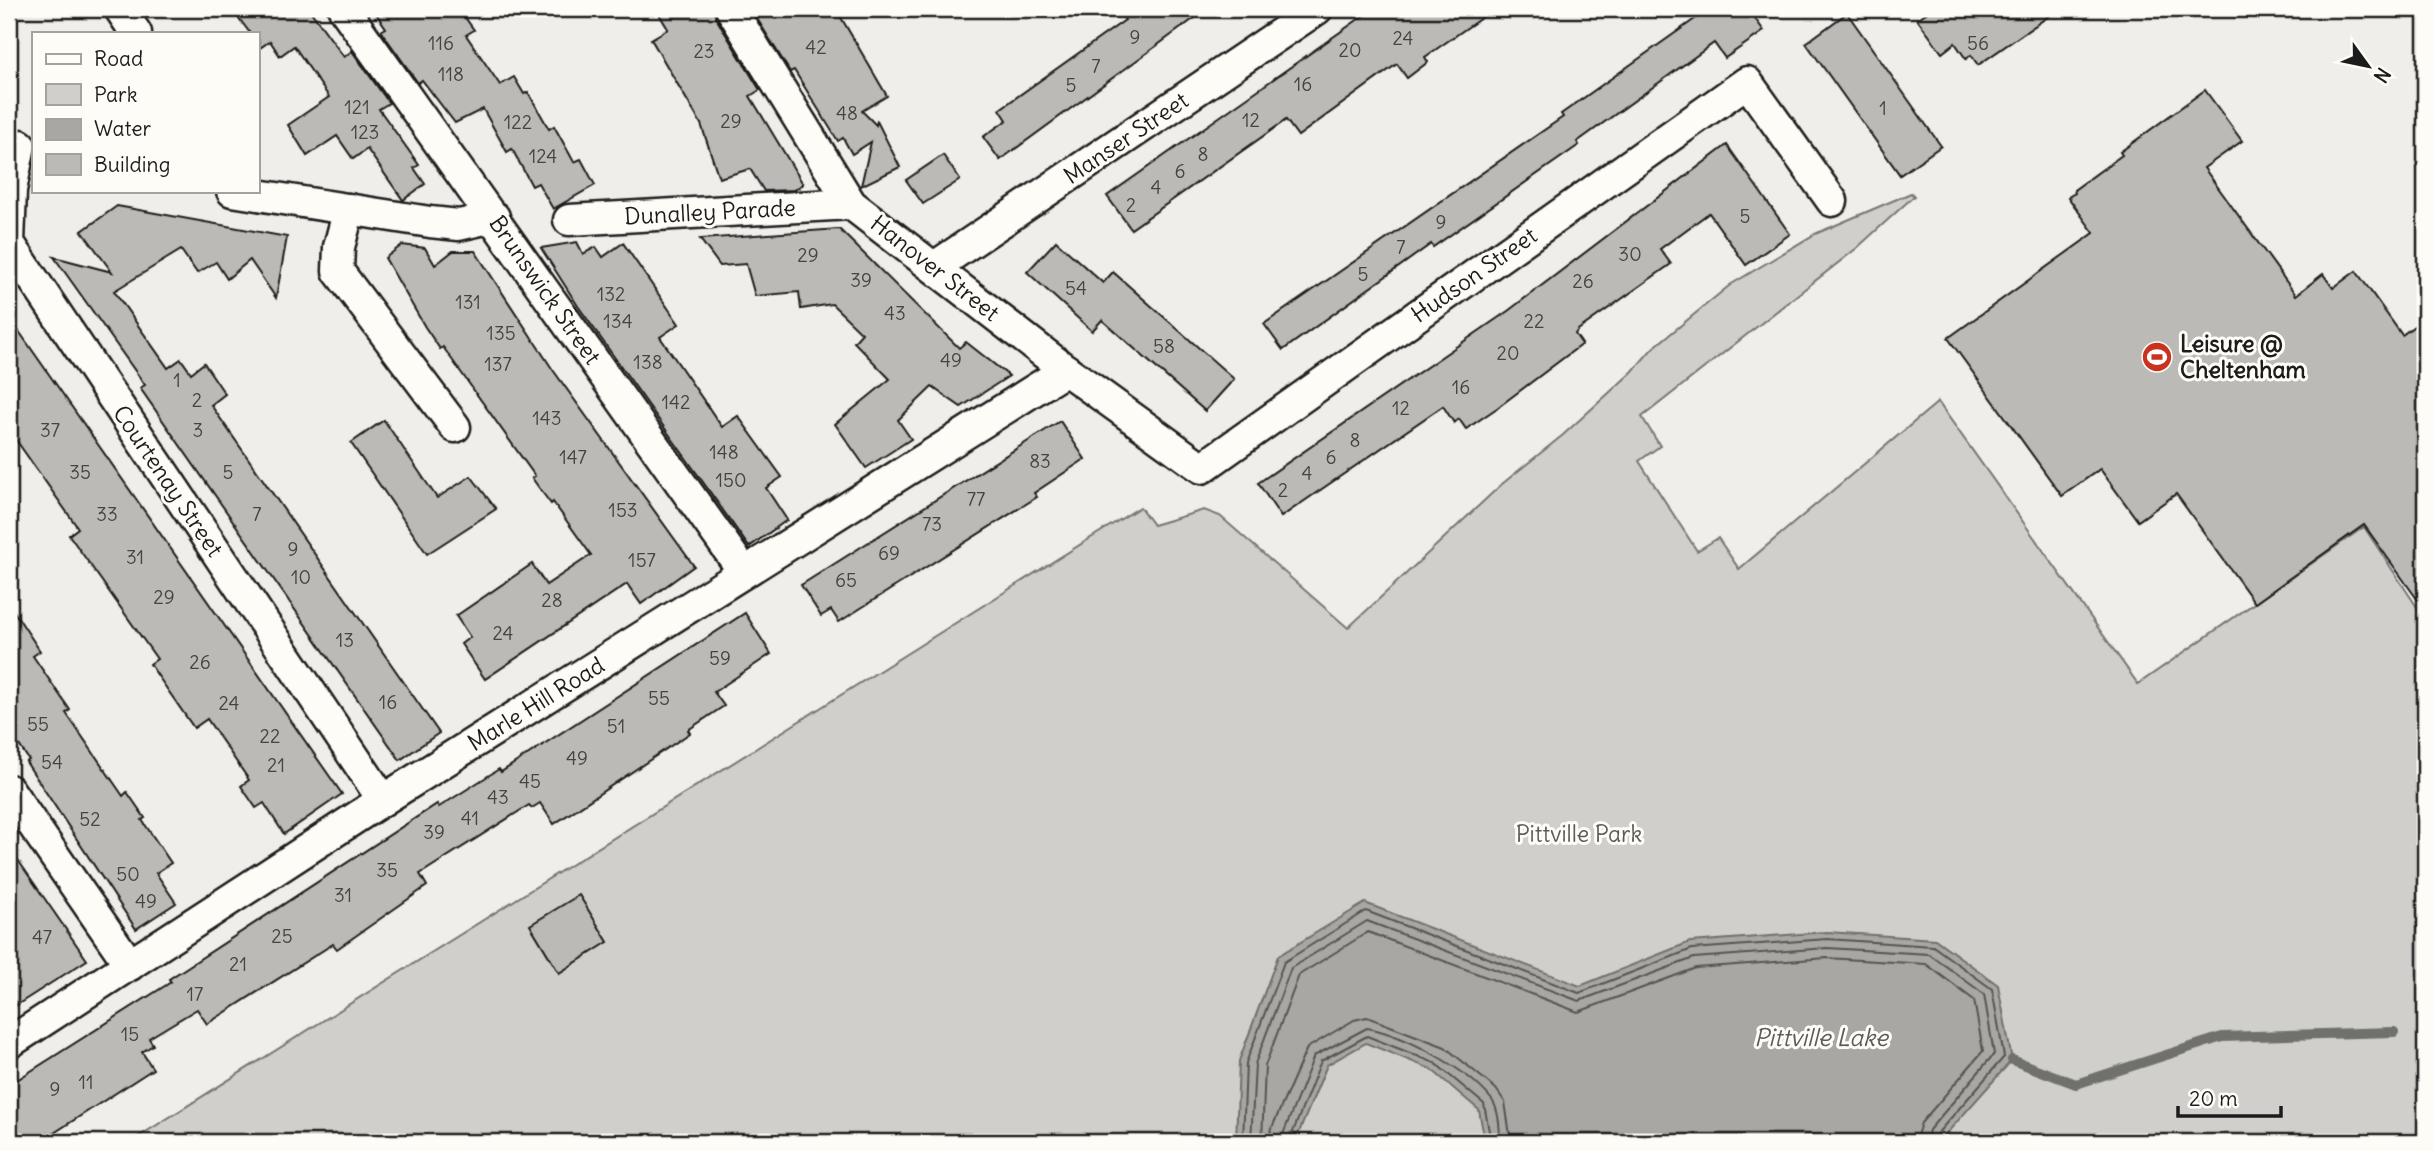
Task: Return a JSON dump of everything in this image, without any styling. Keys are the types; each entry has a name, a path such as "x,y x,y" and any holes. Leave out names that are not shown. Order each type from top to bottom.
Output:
{"street":[{"path":"120,9 135,32"},
{"name":"Brunswick Street","path":"344,9 744,572"},
{"name":"Hanover Street","path":"731,9 850,204 936,266 1066,370 1202,468"},
{"name":"Manser Street","path":"936,266 1317,9"},
{"name":"Hudson Street","path":"1202,468 1747,82 1832,201"},
{"name":"Courtenay Street","path":"21,145 11,190 9,243 383,800"},
{"path":"245,192 459,225 494,217"},
{"name":"Dunalley Parade","path":"569,220 850,204"},
{"path":"349,209 339,247 338,271 455,428"},
{"name":"Marle Hill Road","path":"9,1043 383,800 1066,370"},
{"path":"9,790 130,965"}],"green space":[{"name":"Pittville Park","path":"1911,193 1914,196 1857,248 1642,417 1660,446 1639,461 1697,551 1718,538 1739,569 1938,402 2138,684 2364,527 2425,619 2425,1142 130,1142 1140,507 1153,525 1204,510 1220,516 1348,628 1502,484 1563,435 1632,372 1652,349 1730,285 1815,234"}],"water":[{"name":"Pittville Lake","path":"1365,903 1580,986 1690,942 1827,932 1935,939 1998,985 2012,1060 1939,1142 1485,1142 1479,1110 1431,1069 1366,1043 1327,1065 1295,1142 1236,1142 1239,1061 1278,956"}],"building":[{"path":"232,9 309,9 344,57 352,51 389,103 379,109 419,165 414,168 425,184 403,200 367,149 353,159 337,136 307,156 288,125 329,97 294,46 280,56 270,41 260,48 259,32 249,32"},
{"path":"373,9 459,9 474,30 466,35 500,85 514,77 524,94 528,92 549,129 554,126 574,162 581,159 595,185 553,209 538,183 532,186 512,149 507,152 483,109 455,123 422,80 418,83 381,31 386,28"},
{"path":"656,9 714,9 716,18 760,90 750,96 803,184 794,190 764,191 750,169 719,178 701,124 651,39 668,29"},
{"path":"751,9 836,9 887,96 862,111 876,125 877,121 900,167 861,186 871,142 852,154 843,138 838,141 794,70 790,72"},
{"path":"1117,9 1207,9 1000,160 983,137 1007,120 1000,109 1125,20"},
{"path":"1373,9 1494,9 1425,57 1428,62 1407,78 1397,64 1298,136 1286,120 1131,229 1107,196"},
{"path":"1709,9 1748,9 1764,31 1725,58 1714,43 1577,142 1579,145 1433,247 1431,244 1283,350 1264,324 1563,117 1561,114"},
{"path":"1932,9 2059,9 1978,65 1971,55 1966,59 1955,43 1942,53 1917,19"},
{"path":"1847,13 1941,146 1900,175 1806,43"},
{"name":"Leisure @ Cheltenham","path":"2205,90 2242,141 2204,168 2296,295 2323,274 2333,288 2356,271 2402,335 2425,318 2425,610 2364,525 2255,603 2176,494 2138,521 2100,469 2062,496 1948,338 2094,233 2068,197 2122,155 2120,152"},
{"path":"1727,145 1790,234 1746,265 1709,213 1660,249 1671,264 1578,330 1575,334 1582,344 1497,408 1466,429 1459,419 1454,423 1443,406 1281,517 1258,483 1508,311"},
{"path":"943,155 960,180 923,204 906,180"},
{"path":"117,206 287,237 276,298 250,260 227,279 216,262 197,273 181,250 114,291 168,368 181,359 191,373 204,363 225,394 211,405 439,733 400,760 140,388 145,385 54,257 112,272 82,231"},
{"path":"839,229 959,348 966,342 1009,376 961,407 932,387 898,420 911,439 866,468 835,424 890,379 854,342 862,333 832,304 801,309 799,292 755,296 746,264 720,266 700,239"},
{"path":"1056,241 1103,283 1113,272 1234,379 1205,411 1102,320 1092,331 1027,272"},
{"path":"577,242 583,254 596,247 603,257 623,243 679,324 660,337 722,427 738,416 782,477 766,488 787,520 749,547 578,306 541,248"},
{"path":"402,245 425,248 435,265 453,251 475,251 553,370 694,566 641,604 627,584 485,679 461,644 470,637 456,616 532,564 546,585 591,555 532,478 535,476 443,347 440,349 425,327 385,258"},
{"path":"9,317 342,794 284,834 264,803 256,808 241,786 249,780 207,719 194,728 158,676 150,664 157,659 69,535 78,528 9,430"},
{"path":"384,420 437,498 471,476 496,509 427,554 351,443"},
{"path":"1060,421 1085,459 1034,493 1037,497 839,622 831,610 821,616 801,585"},
{"path":"9,604 40,651 33,656 70,710 66,713 123,796 127,792 171,863 156,873 176,903 136,929 26,762 29,760 9,730"},
{"path":"745,613 771,654 714,692 724,706 688,730 690,733 554,824 540,803 532,808 529,805 420,874 427,886 337,949 333,944 207,1024 197,1009 149,1038 153,1045 142,1052 153,1069 40,1142 9,1142 9,1085 171,982 169,979 437,804 439,807 499,769 501,772"},
{"path":"9,847 87,960 9,1010"},
{"path":"579,895 608,942 559,973 530,925"}],"waterway":[{"path":"2012,1060 2076,1084 2222,1037 2394,1032"}],"place":[{"name":"Leisure @ Cheltenham","path":"2157,357"}]}
